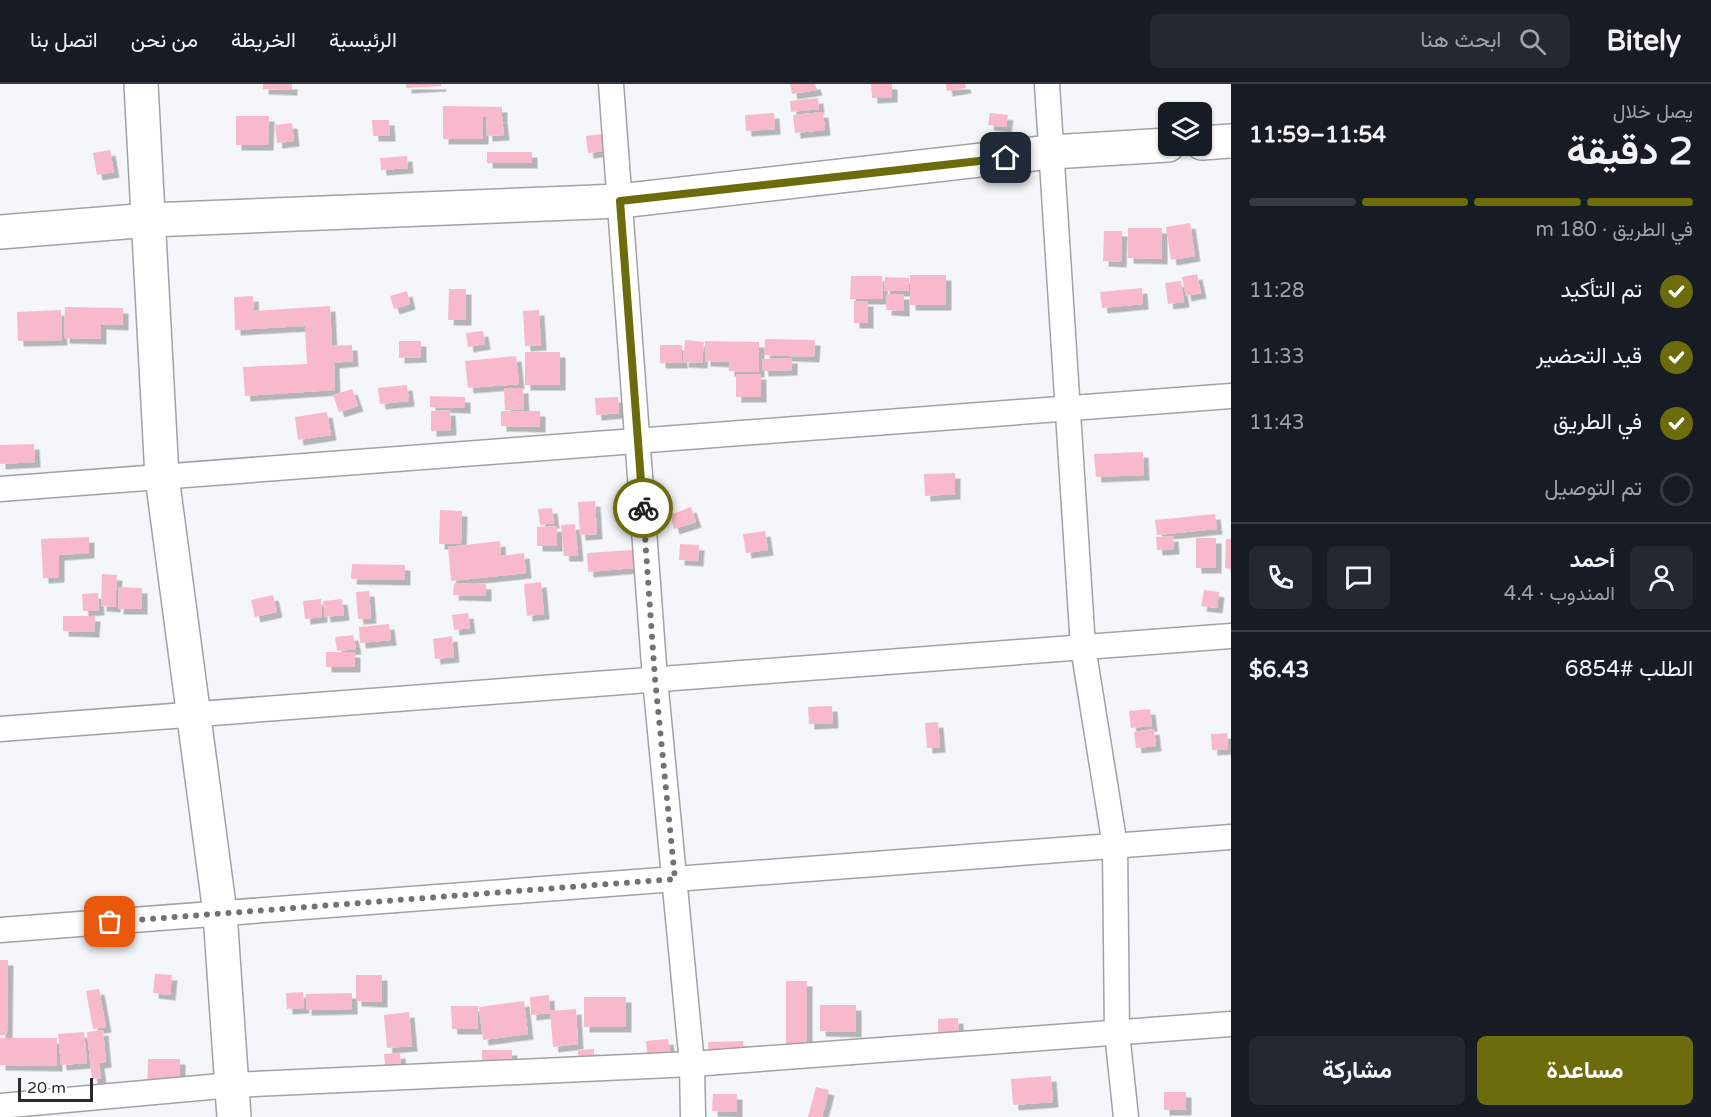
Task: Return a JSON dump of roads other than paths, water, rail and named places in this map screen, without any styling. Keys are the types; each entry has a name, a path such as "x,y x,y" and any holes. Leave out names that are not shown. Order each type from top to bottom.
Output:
{"street":[{"path":"141,84 162,477 220,913 234,1117"},
{"path":"611,84 655,679 692,1064 693,1117"},
{"path":"1047,84 1083,647 1115,846 1117,1033 1126,1117"},
{"path":"1212,142 1231,141"},
{"path":"0,232 150,220 620,201 1052,153 1158,146"},
{"path":"0,489 1231,396"},
{"path":"0,729 1231,636"},
{"path":"0,930 1231,837"},
{"path":"0,1106 232,1085 692,1064 1231,1024"}]}
